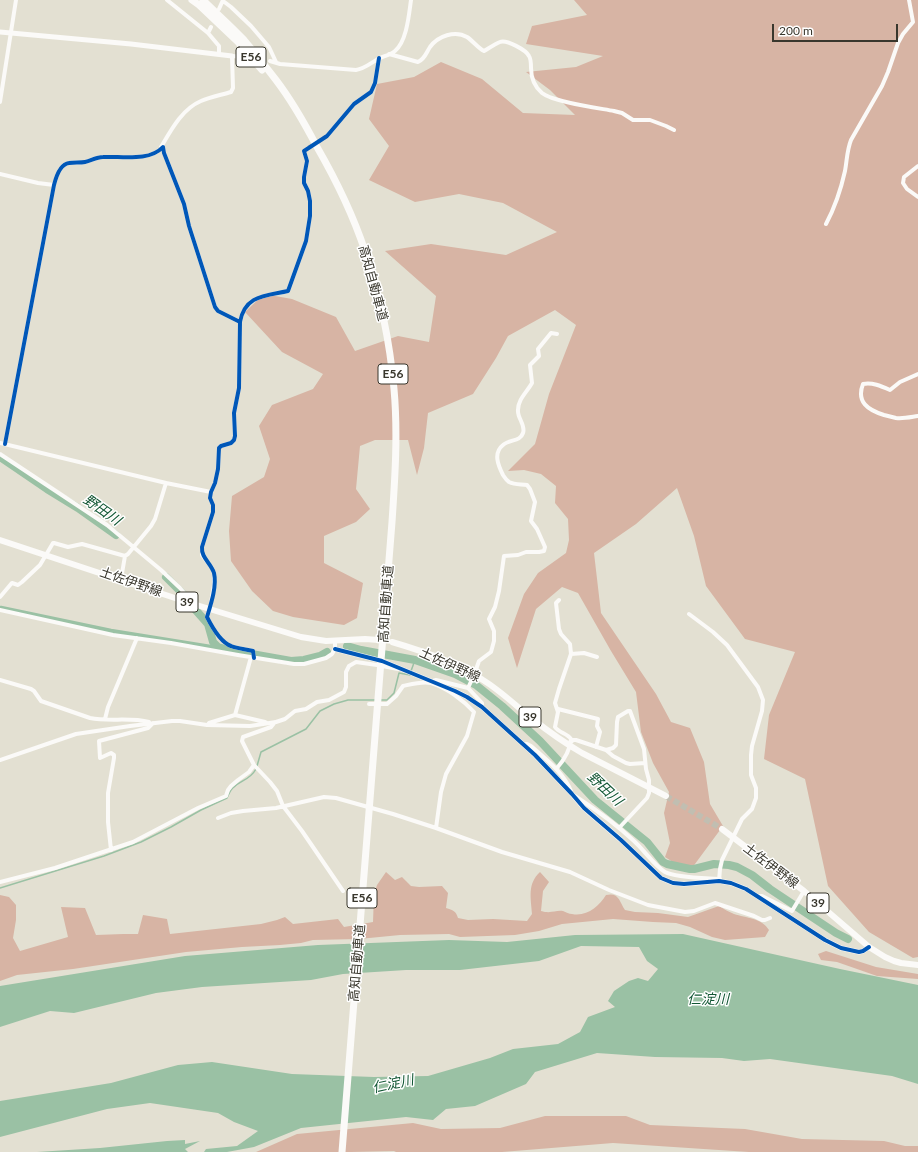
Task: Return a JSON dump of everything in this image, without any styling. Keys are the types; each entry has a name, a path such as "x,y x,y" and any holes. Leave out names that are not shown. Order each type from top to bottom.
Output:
{"highway":[{"name":"高知自動車道","path":"192,0 238,42 303,120"},
{"name":"高知自動車道","path":"203,0 248,45 277,81 303,120 328,167 345,201 365,251 378,295 392,365 395,421 395,476 342,1152"}],"main road":[{"name":"土佐伊野線","path":"0,540 301,637 335,641 365,639 381,642"},
{"name":"土佐伊野線","path":"392,642 410,647 449,662 491,685 534,721 587,756 666,796"},
{"name":"土佐伊野線","path":"722,830 804,891 869,947 894,961 918,965"}],"street":[{"path":"0,102 16,0"},
{"path":"167,0 208,33 219,46 219,54"},
{"path":"270,61 280,64 356,70 361,69 379,58 392,53 400,46 406,30 411,0"},
{"path":"826,224 840,190 851,140 882,86 898,43 913,22 909,0"},
{"path":"219,9 223,1 231,7 269,47 276,62"},
{"path":"208,33 212,27"},
{"path":"0,32 131,44 242,57"},
{"path":"389,54 418,62 425,57 430,46 436,40 446,35 460,34 468,37 484,51 504,41 515,45 530,56 533,80 542,93 562,101 618,112 633,120 650,120 674,130"},
{"path":"159,151 183,114 201,101 231,92 233,88 232,56"},
{"path":"327,136 354,104 371,92 375,83 379,58"},
{"path":"211,492 166,483 2,443 54,185 60,169 66,163 86,162 94,158 148,155 159,151 163,147 164,154 184,204 189,226 215,307 218,311 240,322"},
{"path":"235,715 253,657 253,651 229,645 221,639 207,617 214,585 214,573 202,555 202,551 213,512 213,505 210,498 218,469 219,448 231,443 235,436 234,413 239,388 240,322 244,308 251,300 288,291 306,241 310,208 308,191 304,183 307,161 304,152 308,148"},
{"path":"918,166 904,177 903,183 907,189 918,197"},
{"path":"0,174 38,183 54,185"},
{"path":"468,688 480,660 491,652 495,639 494,631 489,619 495,607 499,591 504,556 518,555 526,552 539,552 544,551 545,549 537,529 531,521 535,503 530,489 527,485 515,484 506,480 499,467 497,457 501,447 505,443 518,440 524,432 524,426 518,414 518,408 523,394 532,383 530,366 539,356 538,349 551,333 557,334"},
{"path":"918,374 900,382 890,390 876,384 868,383 863,384 860,389 861,397 865,406 870,410 896,418 918,416"},
{"path":"0,454 107,525 133,548 150,560 180,588 188,597 190,602"},
{"path":"121,579 125,556 155,519 166,483"},
{"path":"0,597 12,583 18,585 40,565 48,549 54,543 68,547 82,544 125,556"},
{"path":"557,768 567,755 571,739 569,736 555,729 558,709 555,706 555,703 571,654 570,644 558,629 556,603 560,600"},
{"path":"0,610 114,635 294,664 304,664 326,658 336,649 335,641"},
{"path":"689,614 713,632 727,645 758,687 763,700 762,711 752,746 751,755 751,775 756,788 756,798 752,809 742,819 722,860 719,880"},
{"path":"105,719 108,707 137,638"},
{"path":"336,649 382,661 439,686 454,695 474,712 467,736 446,774 441,792 436,828"},
{"path":"571,654 584,653 597,657"},
{"path":"0,760 76,734 154,723 180,721 207,725 250,726 276,722 295,711 306,709 317,702 329,700 344,692 346,686 346,672 349,666 356,662 406,671"},
{"path":"0,680 34,690 41,701 90,718 128,719 154,723"},
{"path":"369,704 387,704 396,696 403,686 436,680 468,688 482,703 482,707"},
{"path":"430,682 467,697 482,707 523,744 584,808 621,840 661,878 673,883 684,884 719,880"},
{"path":"558,709 598,719 600,732 596,747"},
{"path":"606,750 613,748 616,745 618,717 630,711 644,749 645,763 649,780 649,793 647,798 620,827"},
{"path":"207,725 209,723 235,715 268,723"},
{"path":"276,722 271,727 243,737 242,741 254,765 277,791 283,806 302,831 342,891"},
{"path":"111,850 108,822 108,792 114,755 111,753 100,758 99,741 148,728 154,723"},
{"path":"570,744 572,740 576,740 606,750 613,756 626,763 645,763"},
{"path":"523,744 531,746 557,768 569,786 572,794 620,827 666,872 684,876 719,880 736,885 746,889 825,940 841,948 859,952 869,947"},
{"path":"0,882 55,868 133,842 198,808 226,796 231,786 249,772 254,765"},
{"path":"218,818 231,813 276,808 324,797 336,798 436,828 502,852 570,872 609,890 648,905 685,912 694,911 715,903 762,920 770,918"},
{"path":"756,896 762,896 793,910 804,891"}],"shaded area":[{"path":"574,0 918,0 918,957 913,958 869,932 828,886 805,779 764,759 769,715 795,652 745,639 706,586 694,536 677,488 636,524 594,553 601,613 656,694 671,722 690,728 704,762 710,804 723,826 692,868 679,866 665,857 670,843 664,813 669,792 653,763 641,732 636,692 578,593 562,587 536,609 517,668 508,638 524,594 538,573 566,553 569,540 568,519 555,503 556,486 541,474 524,470 508,471 535,444 549,394 576,325 555,310 508,336 473,394 428,413 424,448 417,475 408,440 375,440 360,446 356,489 370,509 356,522 324,536 324,563 363,583 357,618 344,625 293,617 273,611 252,591 231,561 229,531 232,496 264,477 270,459 259,426 272,405 313,389 323,374 282,352 245,312 264,294 292,299 336,317 355,351 398,336 429,342 436,296 385,251 431,244 506,255 557,232 503,203 459,194 415,202 369,180 389,146 369,119 377,84 414,77 441,62 482,79 523,113 575,115 550,90 526,72 576,67 603,56 526,44 532,26 587,15"},
{"path":"386,872 395,880 402,877 411,886 442,886 448,893 446,908 454,911 458,918 468,920 493,919 527,921 532,914 531,886 540,872 549,882 543,891 541,911 563,911 571,914 583,914 592,910 606,895 610,894 618,898 625,910 635,912 688,917 719,906 734,914 758,921 769,930 765,937 725,940 712,937 690,927 676,923 613,919 562,924 539,931 515,935 460,937 449,934 400,935 359,939 313,940 280,945 186,952 73,969 17,975 0,981 0,895 9,897 16,905 16,920 13,938 20,951 68,937 61,907 85,908 96,935 138,934 143,915 167,919 170,934 261,924 285,917 293,924 338,919 344,927 373,922 374,894 377,885"},
{"path":"826,951 876,967 918,974 918,979 877,976 837,962 821,960 818,954"},
{"path":"545,1116 626,1116 650,1125 745,1129 802,1139 884,1141 905,1146 918,1146 918,1152 749,1152 613,1143 502,1152 256,1152 297,1134 413,1123 441,1129 500,1128"}],"water":[{"name":"仁淀川","path":"683,934 918,985 918,1084 892,1076 770,1059 744,1061 722,1058 655,1057 597,1053 535,1072 526,1084 475,1106 446,1109 433,1120 406,1117 301,1128 254,1147 227,1152 204,1152 206,1149 237,1146 258,1131 234,1122 218,1113 150,1103 107,1109 0,1137 0,1101 111,1083 178,1065 212,1062 292,1074 374,1077 428,1076 490,1058 513,1049 558,1044 580,1032 588,1017 615,1007 608,1001 614,991 629,981 638,978 648,981 658,969 647,961 639,947 581,946 539,961 460,970 406,970 343,974 311,980 202,987 156,993 74,1013 50,1011 0,1027 0,986 185,956 318,945 449,940 507,942 575,935"},
{"path":"185,1140 185,1144 200,1141 185,1149 188,1152 37,1152 100,1148"}],"waterway":[{"name":"野田川","path":"0,457 78,508 116,535"},
{"name":"野田川","path":"166,577 183,594"},
{"name":"野田川","path":"193,607 208,624 213,642 218,647 291,661 304,660 320,656 327,652"},
{"path":"1,608 111,631 229,650"},
{"name":"野田川","path":"347,646 415,660 455,674 476,685 502,706 540,741 595,800 647,842 663,862 690,869 714,864 737,867 752,875 770,889 836,933 848,939"},
{"path":"411,671 415,660"},
{"path":"380,700 387,700 394,693 399,673 410,675"},
{"path":"257,766 261,752 306,729 320,711 334,704 348,700 375,700"},
{"path":"0,888 104,856 141,842 227,798 233,788 248,778 256,769"}],"tunnel":[{"path":"308,148 327,136"},
{"path":"666,796 722,829"}],"cycle path":[{"path":"254,658 253,651 234,647 223,641 214,630 207,617 213,595 215,578 213,569 202,551 213,512 213,505 210,498 218,469 219,448 231,443 235,436 234,413 239,388 240,322 246,306 257,298 288,291 306,241 310,216 310,201 308,191 304,183 307,161 304,151 327,136 354,104 371,92 375,83 379,58"},
{"path":"5,444 54,185 59,171 66,164 85,162 100,157 134,157 150,155 163,147 184,204 189,226 215,307 218,311 240,322"},
{"path":"335,649 382,661 455,691 482,707 535,755 584,808 621,840 661,878 673,883 684,884 719,881 731,883 746,889 825,940 841,948 859,952 869,947"}]}
